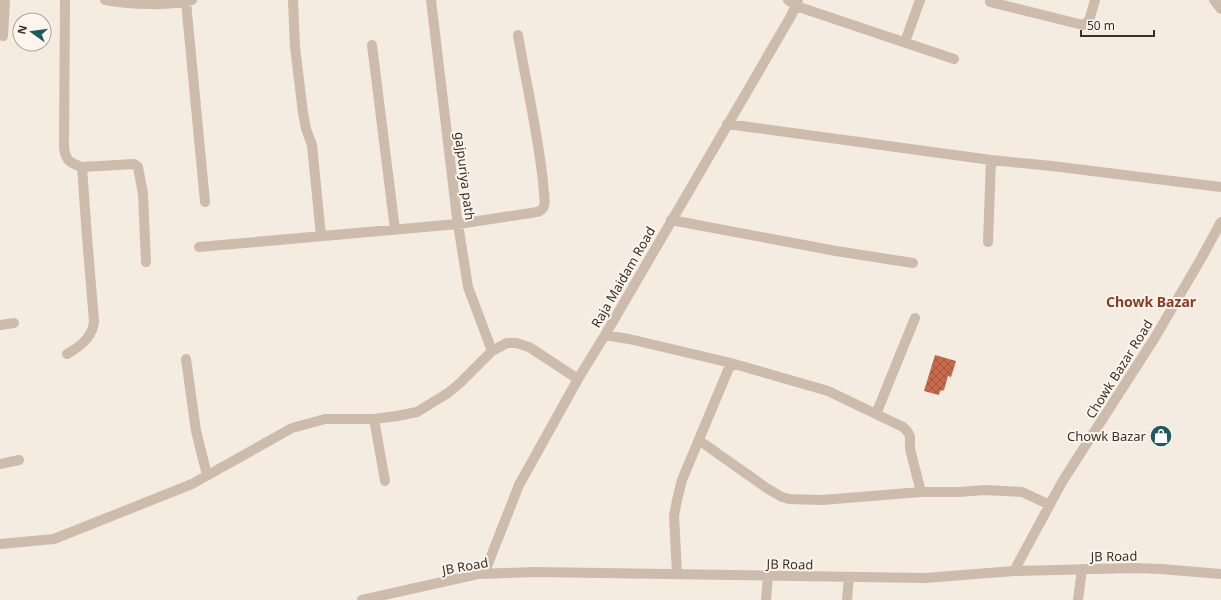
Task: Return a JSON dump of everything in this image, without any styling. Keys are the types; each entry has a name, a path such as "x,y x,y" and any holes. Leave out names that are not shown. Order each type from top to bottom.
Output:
{"street":[{"path":"3,36 5,0"},
{"path":"65,0 64,148 66,157 72,164 82,167 134,164 138,166 143,194 146,262"},
{"path":"105,0 130,4 189,1 205,202"},
{"path":"293,0 303,113 306,129 312,145 321,236"},
{"name":"gajpuriya path","path":"431,0 458,224 468,287 492,351"},
{"path":"905,42 920,0"},
{"path":"990,2 1083,25 1089,21 1095,0"},
{"path":"1214,0 1221,9"},
{"path":"794,2 954,59"},
{"name":"Raja Maidam Road","path":"484,574 519,485 578,379 727,124 794,2"},
{"path":"199,248 458,224 538,212 544,205 541,168 518,35"},
{"path":"372,44 395,230"},
{"path":"727,124 991,160 1221,187"},
{"path":"988,242 991,160"},
{"path":"67,354 80,347 87,339 94,326 82,167"},
{"path":"671,220 836,251 913,263"},
{"name":"Chowk Bazar Road","path":"1014,571 1062,482 1154,339 1221,222"},
{"path":"876,414 915,318"},
{"path":"0,325 14,323"},
{"path":"605,335 629,339 731,363 828,391 903,427 908,431 910,436 911,454 921,492"},
{"path":"0,544 54,539 192,484 292,428 325,419 374,419 417,412 448,394 460,384 492,351 507,342 529,347 578,379"},
{"path":"186,360 188,385 196,431 207,475"},
{"path":"677,573 674,516 676,500 682,480 700,441 731,363"},
{"path":"374,419 385,481"},
{"path":"700,441 768,489 782,497 789,499 822,500 921,492 985,490 1022,492 1050,505"},
{"path":"0,464 19,460"},
{"path":"1078,600 1082,569"},
{"name":"JB Road","path":"363,600 478,574 535,572 677,573 849,578 925,578 1014,571 1082,569 1161,569 1221,574"},
{"path":"766,600 768,576"},
{"path":"847,600 849,578"}],"building":[{"path":"935,355 956,361 951,377 948,376 944,390 940,391 939,395 924,391"}],"place":[{"name":"Chowk Bazar","path":"1161,436"}],"district":[{"name":"Chowk Bazar","path":"1151,302"}]}
